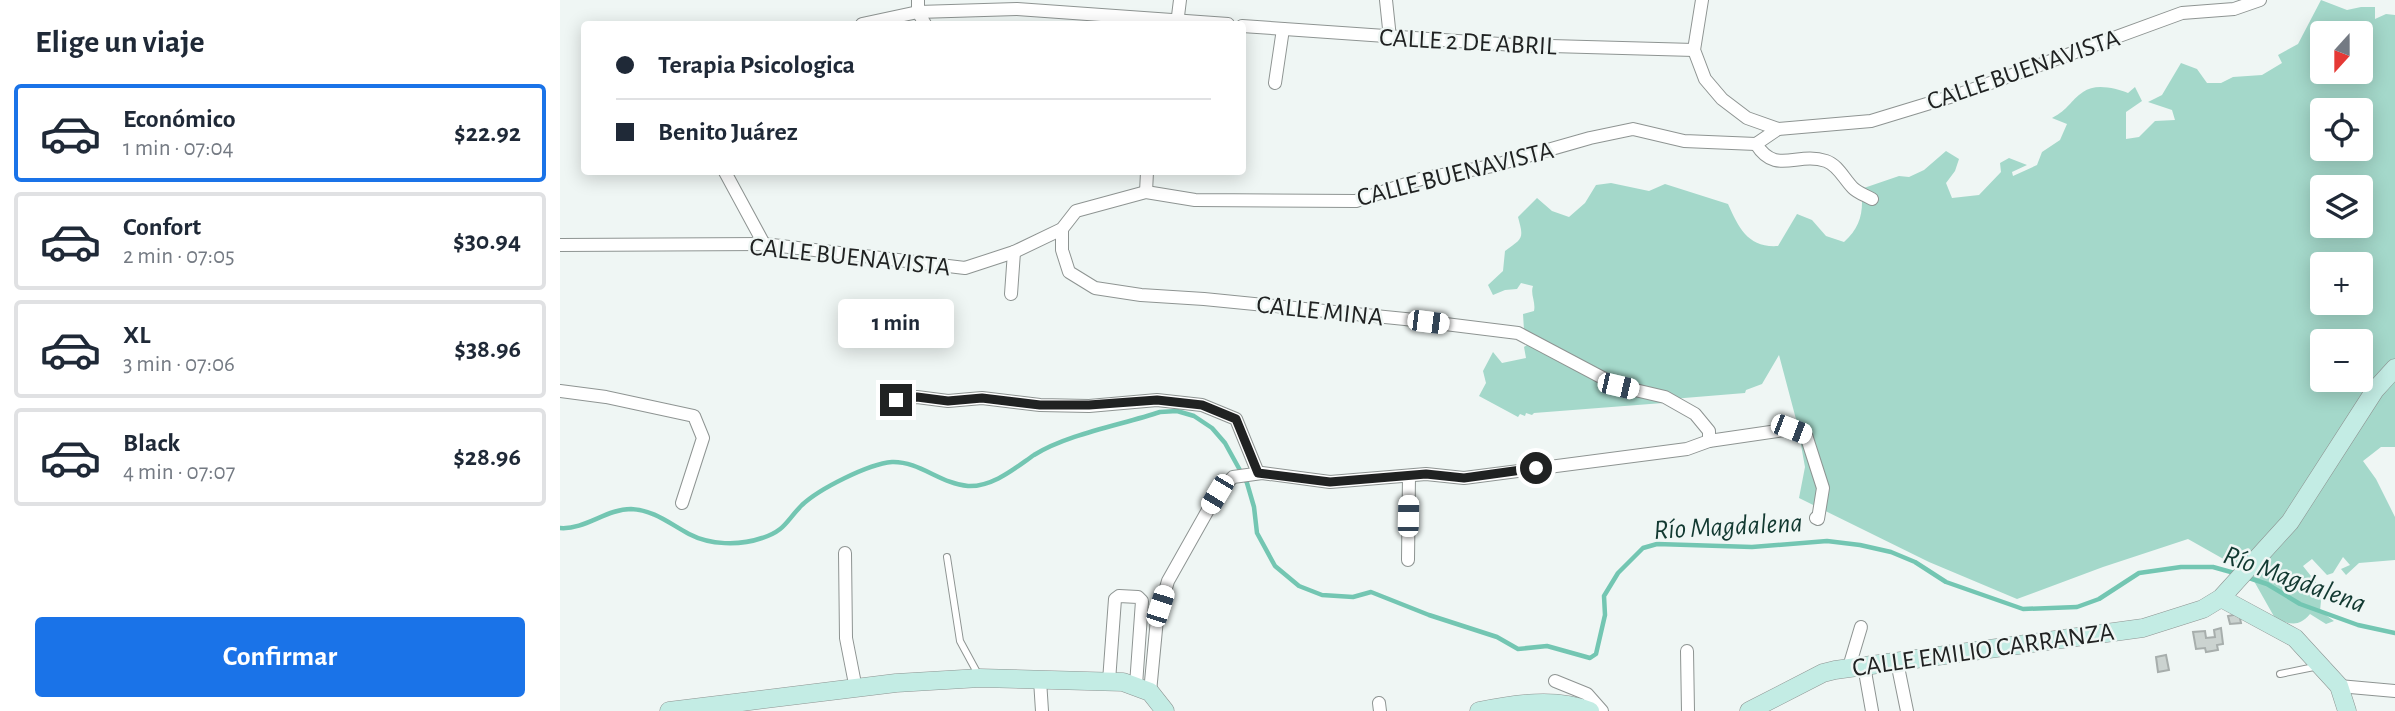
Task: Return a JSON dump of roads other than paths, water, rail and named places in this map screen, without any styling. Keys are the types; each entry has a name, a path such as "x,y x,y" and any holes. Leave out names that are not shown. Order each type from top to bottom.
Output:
{"street":[{"path":"1178,21 1180,0"},
{"path":"1386,0 1390,38"},
{"path":"1702,0 1694,50 1705,79 1722,99 1747,118 1779,130"},
{"name":"CALLE BUENAVISTA","path":"560,245 764,244 965,268 1014,252 1062,229 1076,211 1146,192 1195,200 1356,201 1421,179 1492,166 1590,138 1633,129 1684,141 1756,144 1779,130 1871,121 1963,93 2182,13 2234,9 2260,0"},
{"path":"871,21 918,6 1017,9 1166,21"},
{"name":"CALLE 2 DE ABRIL","path":"1246,26 1515,45 1694,50"},
{"path":"1275,83 1283,29"},
{"path":"1756,144 1770,160 1827,161 1836,167 1852,187 1872,199"},
{"path":"726,175 764,244"},
{"path":"1146,192 1147,175"},
{"name":"CALLE MINA","path":"1062,229 1062,250 1069,272 1094,288 1518,333 1618,386 1665,397 1695,414 1709,431 1709,441"},
{"path":"1011,294 1014,252"},
{"path":"2347,711 2339,686 2295,638 2226,592 2290,522 2375,390 2395,368"},
{"path":"560,391 606,397 694,416 703,438 682,503"},
{"path":"896,400 917,397 948,401 982,398 1040,405 1089,405 1157,400 1202,405 1236,419 1256,473"},
{"path":"1143,689 1157,619 1168,581 1217,494 1233,477 1256,473 1330,482 1426,474 1464,478 1687,449 1709,441 1791,429 1806,435 1823,488 1818,519 1816,517"},
{"path":"1408,560 1409,476"},
{"path":"845,554 846,638 856,689"},
{"name":"CALLE EMILIO CARRANZA","path":"1750,711 1823,673 1856,666 2143,628 2203,608 2226,592"},
{"path":"1108,681 1115,600 1119,596 1138,597 1142,601 1143,689"},
{"path":"1861,627 1856,666 1872,711"},
{"path":"1687,651 1688,711"},
{"path":"1897,662 1907,711"},
{"path":"669,711 695,710 896,683 980,678 1108,681 1143,689 1165,711"},
{"path":"1040,680 1042,711"},
{"path":"1555,681 1587,694 1602,711"},
{"path":"2339,686 2394,690"},
{"path":"1485,710 1534,707 1555,702 1576,705 1590,711"}],"lane":[{"path":"947,557 960,641 980,678"},
{"path":"2280,674 2320,666"}],"waterway":[{"name":"Río Magdalena","path":"560,528 578,526 613,512 631,509 654,515 697,538 725,543 753,541 781,529 802,505 820,492 870,467 892,462 902,463 958,484 977,485 1003,476 1034,455 1063,441 1160,412 1177,411 1194,416 1212,428 1225,443 1247,483 1254,507 1257,533 1275,566 1299,586 1322,595 1353,597 1371,592 1429,615 1497,637 1518,649 1547,646 1590,658 1596,654 1605,615 1604,596 1618,573 1643,548 1657,544 1752,547 1827,541 1860,545 1891,552 1915,562 1946,582 2023,609 2077,607 2099,599 2139,573 2181,567 2213,567 2238,574"},
{"name":"Río Magdalena","path":"2246,577 2267,584 2300,604 2358,625 2395,633"}]}
